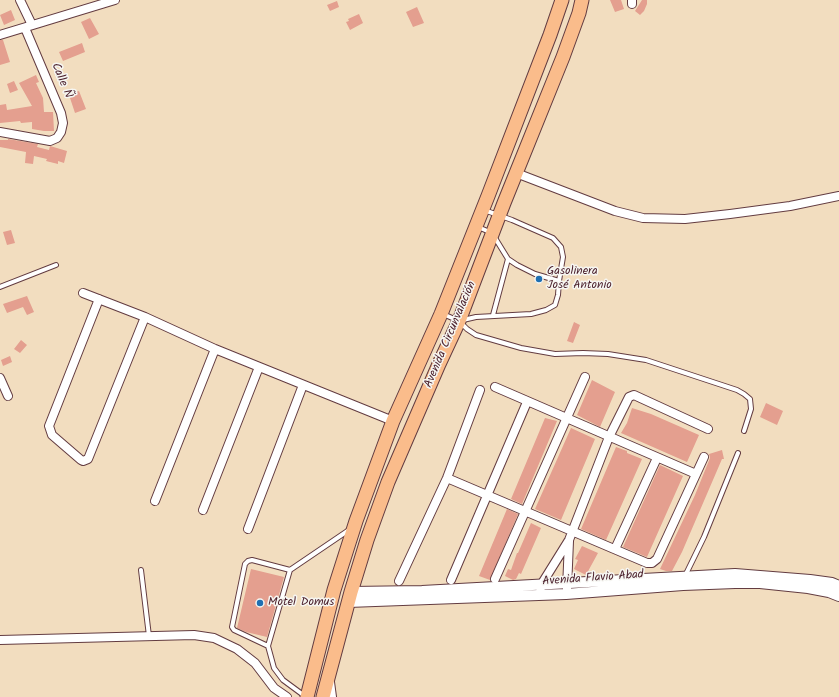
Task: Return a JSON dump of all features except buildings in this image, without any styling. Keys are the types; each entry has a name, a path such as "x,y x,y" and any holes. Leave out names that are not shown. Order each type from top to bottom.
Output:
{"highway":[{"name":"Avenida Circunvalación","path":"303,696 314,671 334,590 356,520 393,421 442,314 550,35 562,0"},
{"name":"Avenida Circunvalación","path":"323,697 367,540 388,482 459,321 516,172 563,57 579,13 582,0"},
{"path":"488,196 502,209"},
{"path":"454,281 471,289"},
{"path":"424,355 439,364"}],"street":[{"name":"Calle Ñ","path":"0,132 50,141 57,138 62,132 63,123 61,113 28,26 20,0"},
{"path":"0,35 115,0"},
{"path":"516,172 615,212 643,218 685,219 730,214 790,206 839,196"},
{"path":"83,293 145,317 215,349 393,421"},
{"path":"99,299 49,424 52,435 83,461 88,459 145,317"},
{"path":"155,501 215,349"},
{"path":"203,510 259,366"},
{"path":"495,579 585,377"},
{"path":"0,378 8,396"},
{"path":"248,529 303,385"},
{"path":"495,387 696,474"},
{"path":"399,581 447,478 480,390"},
{"path":"540,590 569,540 609,437 629,398 634,395 708,429"},
{"path":"451,580 527,402"},
{"path":"447,478 647,564 652,563 657,559 704,457"},
{"path":"615,549 657,458"},
{"path":"566,594 568,582 569,540"},
{"name":"Avenida Flavio Abad","path":"540,590 568,582 735,574 810,580 832,583 839,586"},
{"name":"Avenida Flavio Abad","path":"350,597 540,590 566,594 683,585 735,583 760,583 808,588 829,592 839,596"},
{"path":"0,640 149,636 194,636 214,638 237,650 255,663 274,688 287,697"},
{"name":"Avenida Circunvalación","path":"329,674 332,697"}],"lane":[{"path":"459,321 476,317 532,314 549,309 555,305 560,281 564,257 561,247 553,238 502,209 482,209"},
{"path":"476,226 492,233 508,260 517,266 535,274 560,281"},
{"path":"493,316 508,260"},
{"path":"0,287 56,265"},
{"path":"442,314 459,321 466,330 476,335 521,348 555,354 608,354 646,360 737,390 750,399 751,409 744,431"},
{"path":"685,576 695,557 738,453"},
{"path":"303,696 283,680 274,668 268,646 290,570 350,529 356,520"},
{"path":"268,646 234,630 232,627 246,564 248,561 252,560 290,570"},
{"path":"141,570 149,636"}],"place":[{"name":"Gasolinera José Antonio","path":"539,279"},
{"name":"Motel Domus","path":"260,603"}]}
